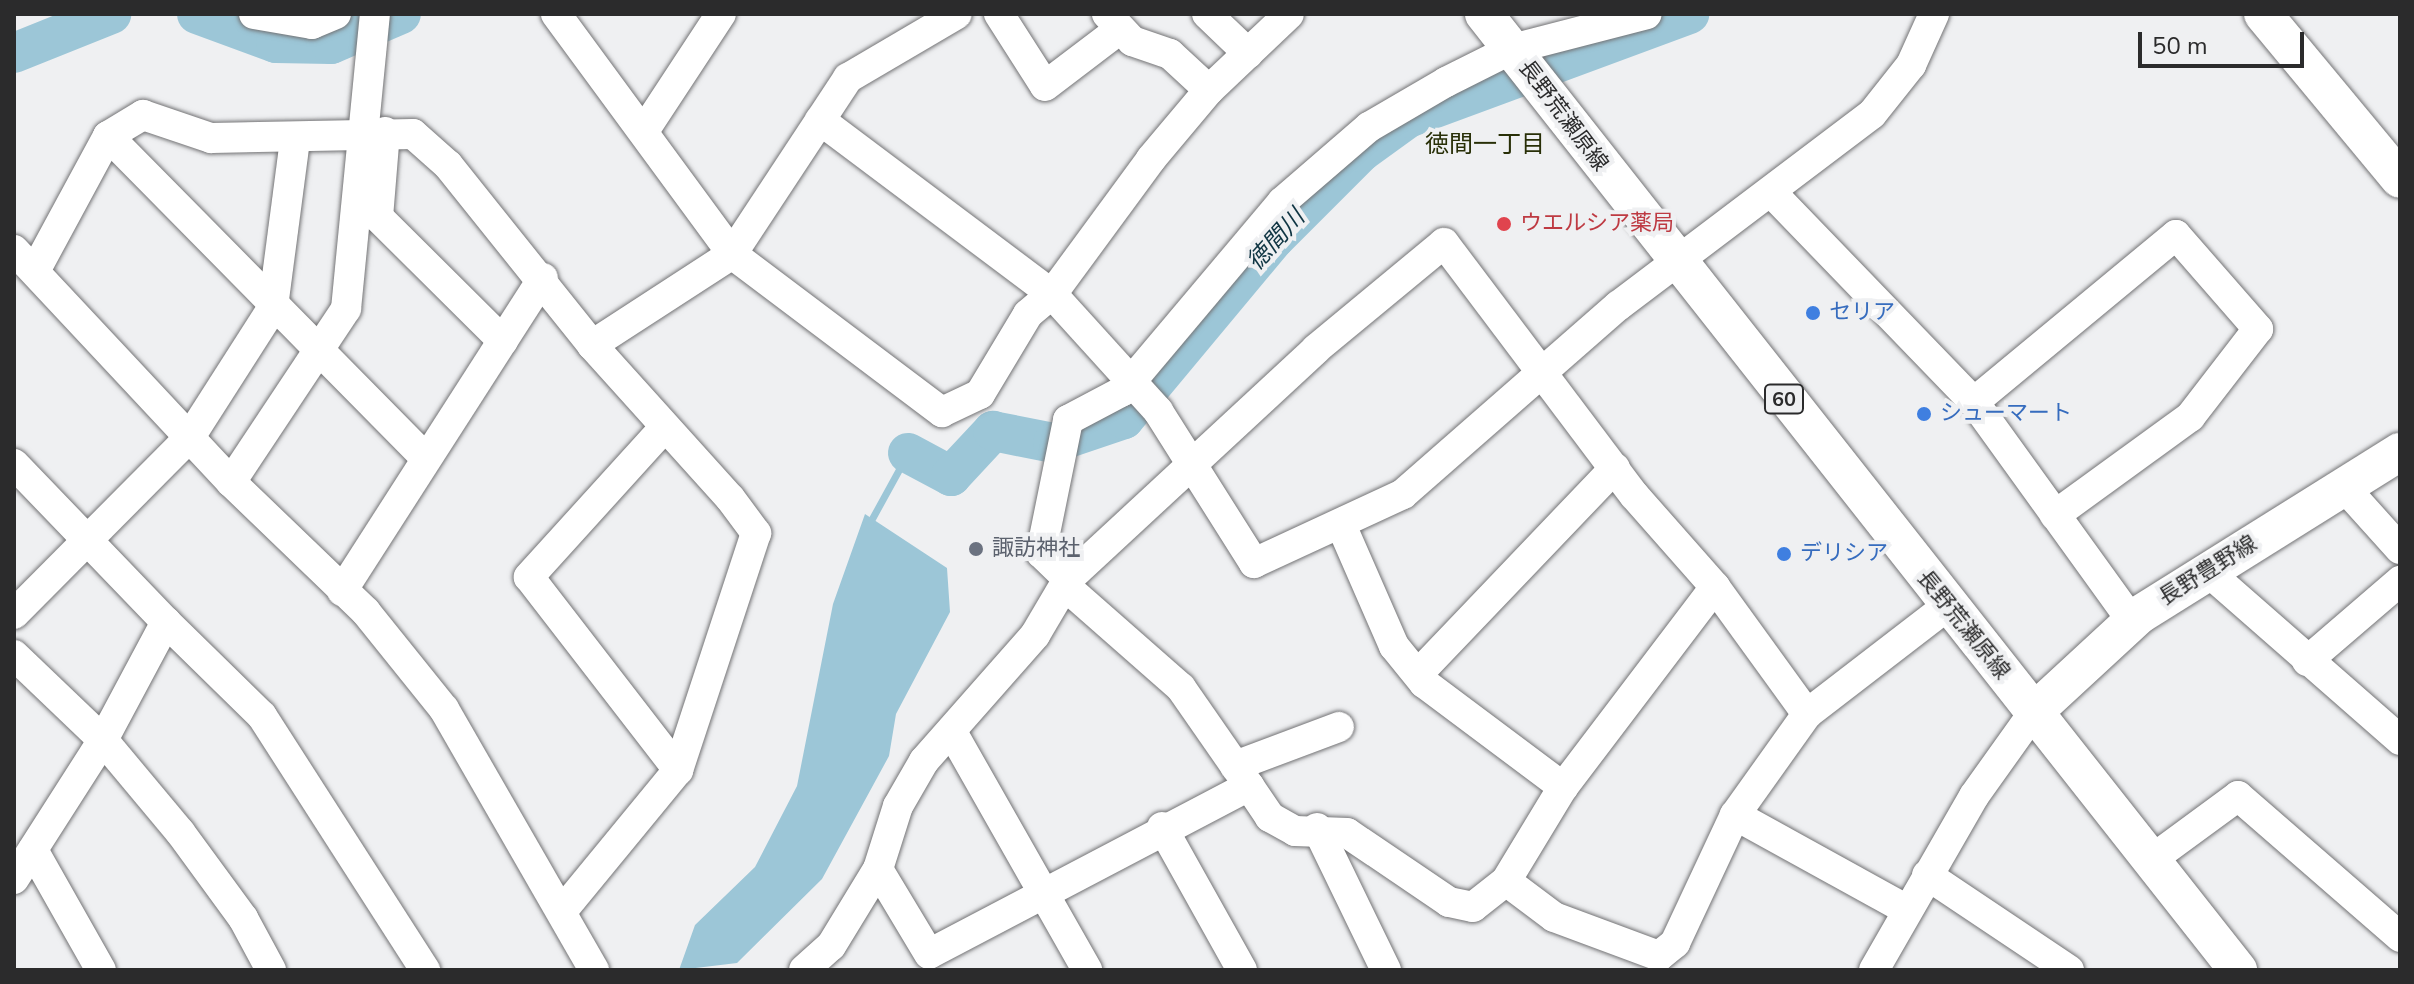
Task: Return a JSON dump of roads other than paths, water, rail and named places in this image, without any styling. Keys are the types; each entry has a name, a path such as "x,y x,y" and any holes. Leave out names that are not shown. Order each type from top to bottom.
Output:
{"main road":[{"name":"長野荒瀬原線","path":"1484,14 1947,606 2238,970"},
{"path":"2263,14 2400,179"},
{"name":"長野豊野線","path":"2034,712 2132,621 2206,570 2400,452"}],"street":[{"path":"254,14 312,24 336,14"},
{"path":"375,14 371,64 378,217 503,341"},
{"path":"644,131 721,14"},
{"path":"592,345 732,254 848,78 920,23 957,14"},
{"path":"999,14 1045,86 1113,22 1170,54 1209,90"},
{"path":"1207,14 1248,53"},
{"path":"562,16 732,254 942,412 980,394 1028,314 1052,294 1209,90 1289,14"},
{"path":"1647,14 1369,127 1282,202 1133,381 1105,407 1068,420 1041,553 1066,582 1181,688 1270,817 1295,831 1317,828 1347,833 1449,902 1473,907 1506,881 1563,787 1715,587"},
{"path":"820,120 1052,294 1158,411 1254,563 1342,527 1403,494 1676,262 1772,193 1872,114 1911,65 1934,14"},
{"path":"562,911 678,770 756,533 592,345 543,278 429,143 375,134 295,140 211,138 143,115 108,136 24,261 231,482 342,591 444,709 594,970"},
{"path":"231,482 346,309 375,134"},
{"path":"108,136 316,355 426,459"},
{"path":"14,614 190,437 273,307 295,140"},
{"path":"1772,193 1974,402 2132,621"},
{"path":"1974,402 2176,235 2258,329 2190,417 2055,515"},
{"path":"804,970 831,946 878,869 898,806 924,761 1035,635 1066,582 1444,243 1615,468 1715,587 1807,714"},
{"path":"342,591 543,278"},
{"path":"663,429 529,577 678,770"},
{"path":"14,464 166,622 262,716 425,970"},
{"path":"1418,674 1615,468"},
{"path":"2345,488 2400,549"},
{"path":"1342,527 1394,646 1418,674 1563,787"},
{"path":"2206,570 2400,740"},
{"path":"2307,661 2400,581"},
{"path":"1506,881 1554,917 1659,956 1675,943 1735,815 1807,714 1947,606"},
{"path":"14,879 103,740 166,622"},
{"path":"14,655 103,740 243,918 271,970"},
{"path":"1874,970 1927,875 2034,712"},
{"path":"878,869 933,962 1043,893 1162,827 1242,776 1339,727"},
{"path":"952,732 1087,970"},
{"path":"2151,860 2238,796 2400,937"},
{"path":"1735,815 1907,910"},
{"path":"1162,827 1242,970"},
{"path":"1317,828 1386,970"},
{"path":"33,850 101,970"},
{"path":"1927,875 2069,970"}],"water":[{"path":"865,514 947,568 950,612 896,714 889,756 822,879 737,963 679,970 695,925 755,867 797,786 833,604"}],"waterway":[{"path":"14,53 111,14"},
{"path":"197,14 276,43 331,44 401,14"},
{"name":"徳間川","path":"908,453 951,476 993,431 1053,443 1124,419 1275,238 1361,152 1408,118 1689,14"},
{"path":"869,524 908,453"}],"place":[{"name":"ウエルシア薬局","path":"1504,224"},
{"name":"セリア","path":"1813,313"},
{"name":"シューマート","path":"1924,414"},
{"name":"諏訪神社","path":"976,549"},
{"name":"デリシア","path":"1784,554"}],"district":[{"name":"徳間一丁目","path":"1485,145"}]}
